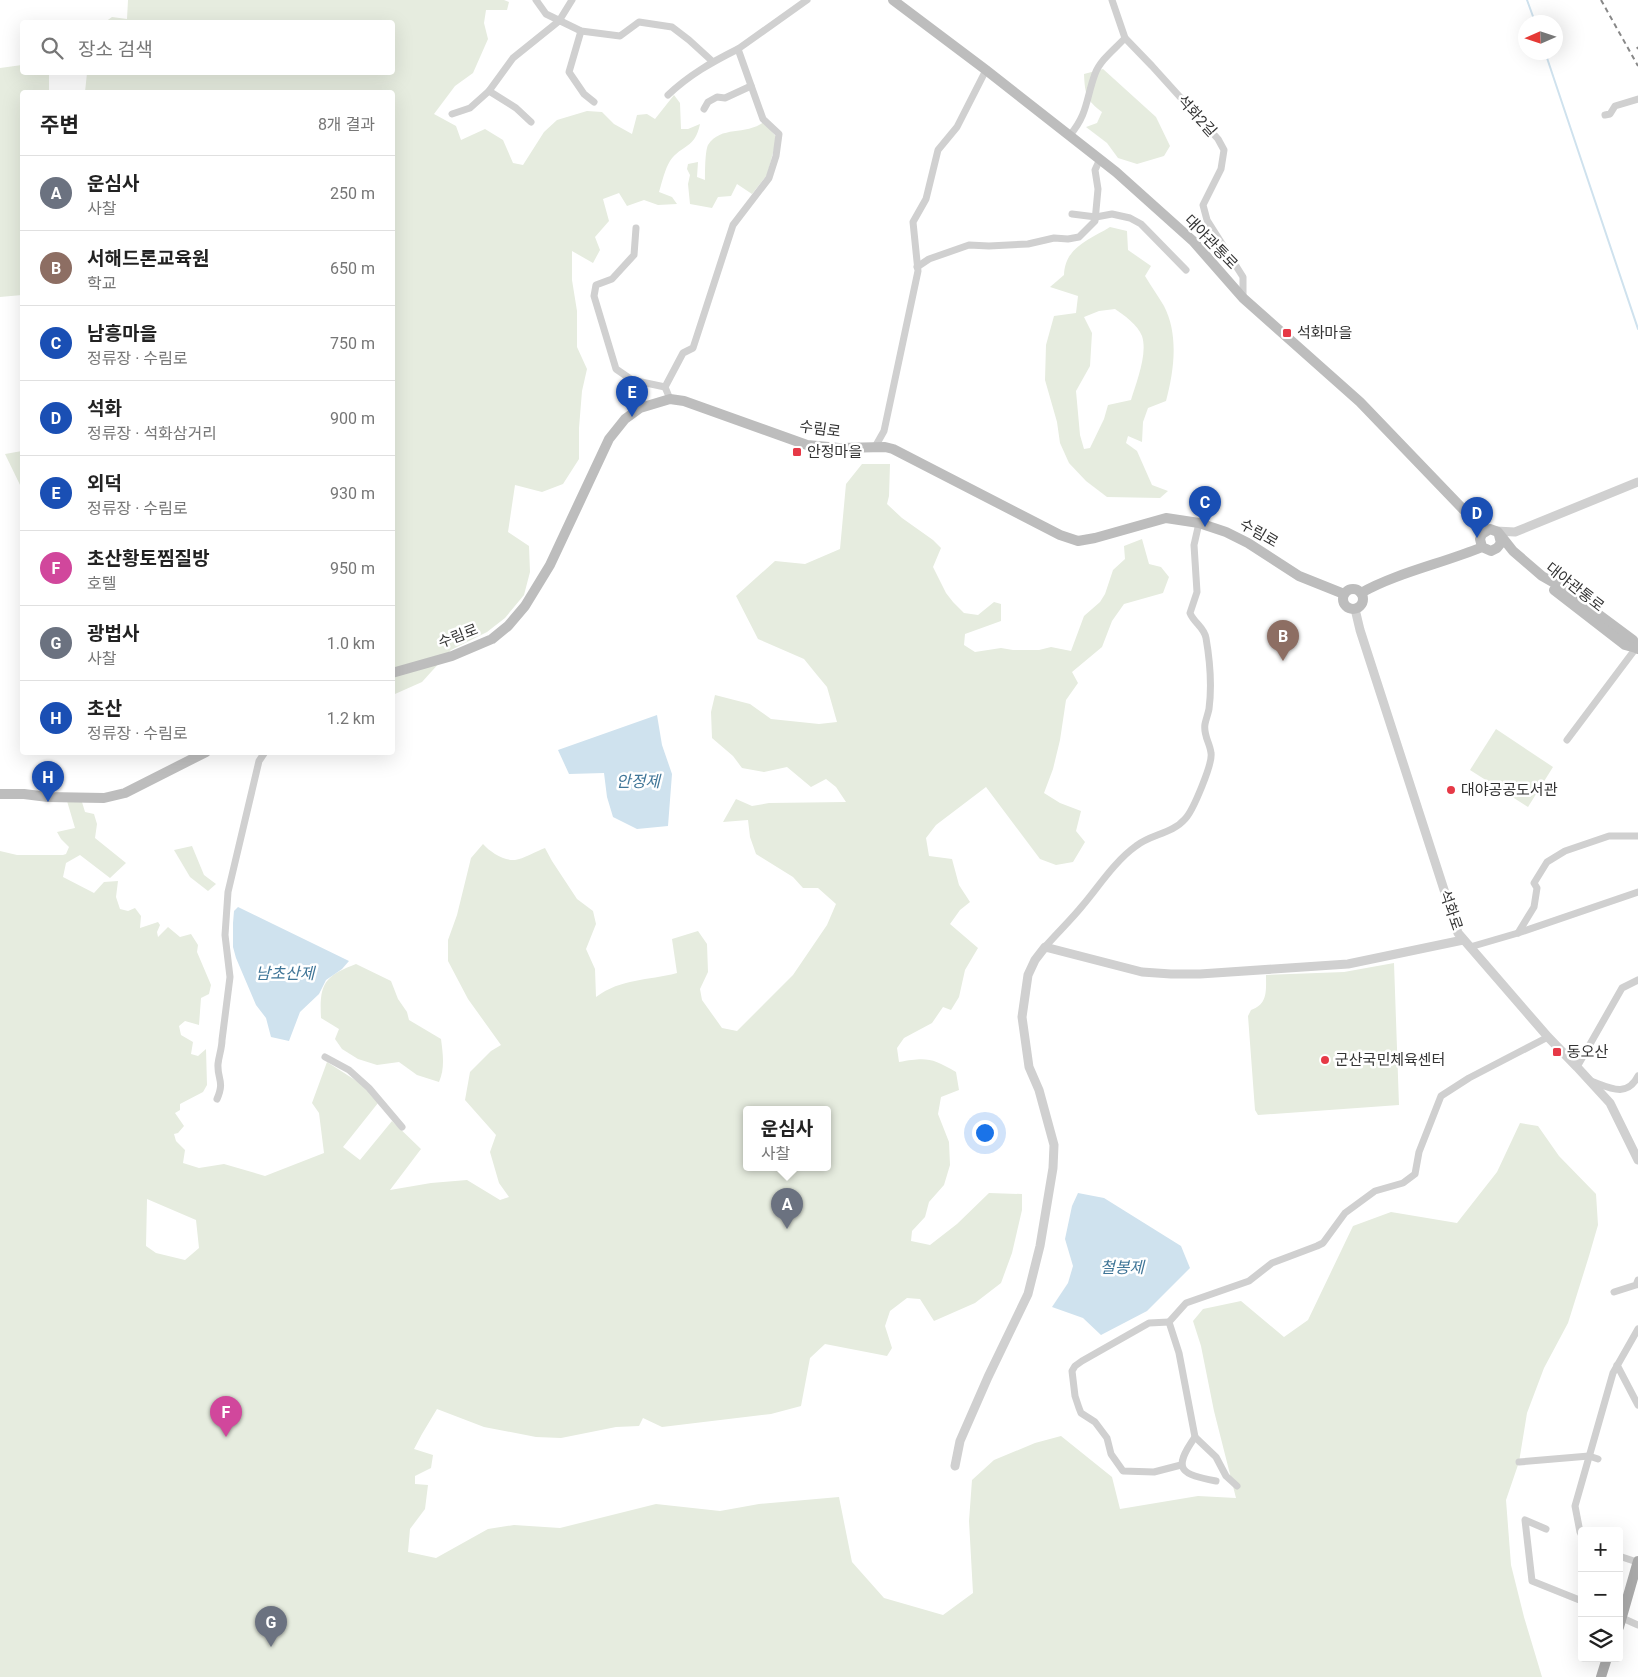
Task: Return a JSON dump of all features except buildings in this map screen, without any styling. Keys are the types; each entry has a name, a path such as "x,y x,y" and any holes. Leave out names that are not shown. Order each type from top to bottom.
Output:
{"main road":[{"name":"대야관통로","path":"894,0 1100,159 1193,241 1243,298 1360,402 1484,531"},
{"name":"수림로","path":"395,671 452,656 492,638 508,626 525,606 550,566 610,439 625,419 640,408 670,399 691,403 807,445 839,448 875,447 893,449 1060,535 1078,541 1166,518 1209,525 1248,543 1299,576 1344,594 1352,589 1358,590 1361,593 1375,585 1456,558 1482,547"},
{"path":"1490,529 1500,536 1499,546 1494,550 1486,550 1482,547 1480,539 1484,531 1490,529"},
{"name":"대야관통로","path":"1500,536 1513,551 1542,576 1563,588 1612,624 1633,640 1637,648"},
{"name":"대야관통로","path":"1494,550 1510,555 1625,645 1637,648"},
{"path":"1344,594 1345,605 1355,609 1363,601 1361,593"},
{"path":"0,794 104,798 125,793 187,757"},
{"path":"1621,1617 1638,1561"},
{"path":"1600,1677 1606,1662"}],"street":[{"path":"536,0 546,14 581,31 620,36 639,22 672,27 712,61"},
{"path":"452,114 470,108 489,91 513,58 559,21 572,0"},
{"path":"668,95 685,79 712,61 738,49 807,0"},
{"name":"석화2길","path":"1112,0 1125,38 1218,139 1224,150 1221,169 1204,205 1207,220 1243,277 1243,298"},
{"path":"581,31 569,72 584,94 594,102"},
{"path":"1070,135 1082,119 1095,73 1125,38"},
{"path":"665,387 683,353 693,348 732,225 769,178 776,156 779,134 763,119 738,49"},
{"path":"875,447 884,431 918,271 913,222 926,199 938,150 957,127 986,70"},
{"path":"704,109 708,102 717,97 726,98 751,86"},
{"path":"489,91 516,108 531,122"},
{"path":"1605,115 1610,114 1615,106 1638,99"},
{"path":"917,267 929,259 968,245 1028,244 1054,238 1068,239 1079,237 1095,221 1098,189 1095,170 1100,159"},
{"path":"1072,214 1096,217 1112,214 1130,218 1142,224 1186,270"},
{"path":"636,228 634,255 612,279 596,285 594,296 616,369 632,380 665,387"},
{"path":"665,387 670,399"},
{"path":"1500,536 1638,484"},
{"path":"955,1466 960,1441 1028,1294 1040,1246 1053,1168 1054,1145 1039,1090 1029,1067 1022,1017 1028,975 1035,960 1045,947 1136,846 1151,837 1165,833 1186,819 1192,811 1210,766 1211,752 1206,738 1205,725 1209,703 1209,657 1204,632 1190,613 1197,592 1194,545 1199,523"},
{"name":"석화로","path":"1355,609 1360,630 1454,923 1463,940 1548,1037 1590,1081 1614,1111 1638,1160"},
{"path":"1566,740 1637,648"},
{"path":"217,1099 222,1089 218,1065 222,1047 230,977 225,935 228,892 259,761 263,755"},
{"path":"1518,933 1534,907 1537,888 1534,883 1547,862 1564,852 1597,839 1609,836 1638,836"},
{"path":"1470,947 1518,933 1638,892"},
{"path":"1045,947 1142,972 1200,974 1348,964 1463,940"},
{"path":"1577,1067 1622,988 1638,980"},
{"path":"1181,1465 1154,1472 1123,1471 1111,1454 1107,1438 1094,1422 1081,1413 1072,1371 1075,1366 1149,1323 1169,1322 1186,1303 1249,1282 1272,1264 1323,1242 1345,1213 1375,1190 1403,1184 1415,1174 1419,1152 1441,1096 1470,1078 1548,1037"},
{"path":"325,1057 349,1070 369,1088 402,1127"},
{"path":"1590,1081 1624,1089 1633,1084 1638,1076"},
{"path":"1614,1292 1636,1285 1638,1280"},
{"path":"1169,1322 1179,1353 1195,1437 1216,1457 1226,1476 1238,1486"},
{"path":"1579,1527 1575,1506 1606,1394 1617,1365 1638,1329"},
{"path":"1617,1365 1638,1405"},
{"path":"1195,1437 1184,1454 1181,1465 1185,1472 1191,1476 1216,1482"},
{"path":"1518,1462 1589,1456 1598,1459"},
{"path":"1546,1529 1525,1520 1532,1581 1578,1599"},
{"path":"1623,1557 1638,1561"},
{"path":"1623,1621 1638,1625"}],"shaded area":[{"path":"128,0 504,0 509,2 507,10 486,10 484,23 488,39 473,73 455,86 434,114 456,126 461,140 485,129 503,140 513,163 523,165 544,132 557,120 587,111 602,112 614,124 632,134 637,115 647,114 655,119 674,95 680,103 681,129 688,129 700,124 695,138 670,161 661,184 659,192 672,197 677,204 658,205 644,200 627,206 619,193 603,199 609,221 595,237 600,250 593,263 572,251 572,280 577,311 577,347 587,369 582,391 579,459 563,484 542,492 515,485 508,532 529,546 530,572 524,595 505,618 487,632 451,650 422,682 395,694 395,90 85,90 87,75 395,75 395,20 108,20 112,17 127,19"},
{"path":"20,65 20,75 49,75 49,90 20,90 20,295 0,297 0,68"},
{"path":"1103,69 1156,117 1170,146 1164,156 1137,164 1118,158 1107,143 1086,127 1097,123 1102,112 1087,96 1084,74"},
{"path":"764,122 777,138 767,175 752,194 737,184 731,196 718,197 712,208 690,204 688,164 698,162 697,177 705,180 707,148 713,139 726,133 749,129"},
{"path":"1110,227 1127,231 1128,250 1151,266 1145,276 1164,306 1172,329 1173,365 1166,401 1148,408 1143,422 1142,442 1128,436 1126,443 1137,451 1152,485 1168,491 1160,498 1107,497 1086,481 1069,463 1060,443 1057,422 1045,380 1046,345 1054,316 1076,313 1078,296 1050,287 1064,275 1065,265 1073,251","holes":["1115,309 1134,324 1142,336 1144,351 1141,368 1131,400 1108,405 1104,419 1090,448 1084,449 1080,435 1076,391 1090,366 1092,333 1084,317 1099,311"]},
{"path":"20,451 20,485 5,454"},
{"path":"862,464 890,464 887,504 941,548 933,567 946,593 953,602 964,613 978,615 994,602 1001,604 1001,621 965,634 964,645 975,652 1001,648 1039,650 1051,647 1071,651 1084,616 1100,602 1105,594 1113,570 1125,559 1124,546 1142,539 1149,564 1161,567 1169,577 1163,593 1124,604 1112,621 1102,647 1072,672 1078,683 1066,700 1060,740 1053,769 1044,793 1060,803 1081,811 1076,831 1085,842 1073,862 1056,865 1040,859 986,787 936,825 926,838 929,856 952,859 959,885 970,902 960,910 950,924 978,948 965,970 959,997 951,1010 943,1007 932,1023 904,1038 897,1048 899,1062 916,1059 935,1061 956,1072 959,1090 941,1097 938,1114 949,1142 950,1165 944,1185 929,1202 925,1217 912,1231 911,1241 930,1245 957,1224 989,1193 1022,1194 1022,1210 1012,1253 1001,1283 975,1303 934,1321 920,1299 907,1298 890,1311 885,1326 892,1348 887,1356 825,1344 810,1358 801,1406 771,1414 662,1427 643,1418 639,1426 616,1427 561,1438 536,1437 484,1427 437,1409 414,1449 433,1455 431,1468 415,1476 415,1484 428,1485 425,1509 410,1529 408,1552 436,1558 488,1529 514,1525 560,1528 656,1504 720,1511 759,1504 839,1497 852,1562 884,1598 943,1615 973,1593 969,1521 972,1480 994,1460 1035,1443 1061,1436 1112,1477 1120,1509 1198,1496 1236,1498 1214,1411 1201,1346 1193,1321 1203,1309 1241,1301 1284,1337 1308,1320 1353,1226 1391,1212 1457,1223 1497,1172 1520,1123 1538,1126 1559,1156 1596,1194 1598,1225 1568,1323 1544,1368 1527,1413 1519,1462 1506,1500 1511,1565 1542,1677 0,1677 0,851 17,855 66,854 69,847 57,832 75,828 67,801 82,802 85,812 94,814 97,824 95,838 126,863 110,878 80,855 66,863 63,877 94,893 104,882 118,881 116,897 120,909 128,911 135,908 141,916 140,928 158,922 160,925 157,932 158,937 168,927 180,937 191,934 198,945 197,952 211,985 209,994 201,998 199,1025 185,1021 179,1026 181,1035 193,1042 191,1054 198,1056 206,1049 207,1085 203,1092 180,1104 180,1110 175,1113 184,1126 178,1133 174,1134 176,1141 185,1150 183,1163 199,1168 224,1164 265,1176 324,1153 319,1113 312,1103 327,1062 366,1087 378,1103 343,1147 360,1160 392,1121 421,1149 390,1190 431,1183 467,1180 500,1200 509,1197 499,1183 490,1152 496,1135 465,1100 470,1072 491,1051 501,1045 468,999 448,961 448,940 457,915 471,858 483,844 489,850 511,860 522,858 545,848 577,899 593,911 596,924 586,949 595,969 596,997 615,986 625,983 677,973 672,939 698,931 707,944 708,972 700,989 702,1000 722,1028 737,1031 793,975 827,925 836,904 818,888 803,888 793,877 756,854 750,837 748,820 723,822 736,799 752,806 769,803 846,802 836,787 826,779 811,787 787,767 764,772 742,768 733,756 712,738 711,712 715,695 750,704 771,719 819,724 837,722 827,687 804,659 758,639 736,596 775,561 805,564 840,549 846,484","holes":["147,1199 196,1220 199,1248 185,1260 156,1253 146,1246"]},
{"path":"1496,729 1553,767 1528,807 1470,770"},
{"path":"192,846 204,875 216,884 208,891 190,877 174,850"},
{"name":"군산국민체육센터","path":"1394,963 1399,1105 1258,1115 1255,1110 1248,1016 1251,1010 1263,1001 1266,992 1266,975 1344,972"},
{"path":"356,964 391,981 398,999 407,1012 409,1020 441,1039 443,1066 439,1082 417,1075 399,1062 377,1065 358,1059 342,1049 335,1039 339,1029 321,1018 321,996 326,982 331,977"}],"water":[{"name":"안정제","path":"657,715 662,745 672,774 668,826 637,829 613,817 607,797 604,773 569,774 558,750"},
{"name":"남초산제","path":"238,907 349,961 342,969 326,980 319,994 300,1012 289,1041 271,1037 266,1018 256,1005 236,958 233,947 233,923 234,911"},
{"name":"철봉제","path":"1078,1193 1104,1198 1181,1246 1190,1268 1147,1311 1101,1335 1083,1318 1052,1307 1068,1283 1073,1266 1065,1239 1072,1206"}],"waterway":[{"path":"1527,0 1532,15"},
{"path":"1548,60 1638,329"}],"railway":[{"path":"1601,0 1638,66"}],"place":[{"name":"석화마을","path":"1287,333"},
{"name":"외덕","path":"632,417"},
{"name":"안정마을","path":"797,452"},
{"name":"남흥마을","path":"1205,527"},
{"name":"석화","path":"1477,538"},
{"name":"서해드론교육원","path":"1283,661"},
{"name":"대야공공도서관","path":"1451,790"},
{"name":"초산","path":"48,802"},
{"name":"동오산","path":"1557,1052"},
{"name":"군산국민체육센터","path":"1325,1060"},
{"name":"운심사","path":"787,1229"},
{"name":"초산황토찜질방","path":"226,1437"},
{"name":"광법사","path":"271,1647"}]}
